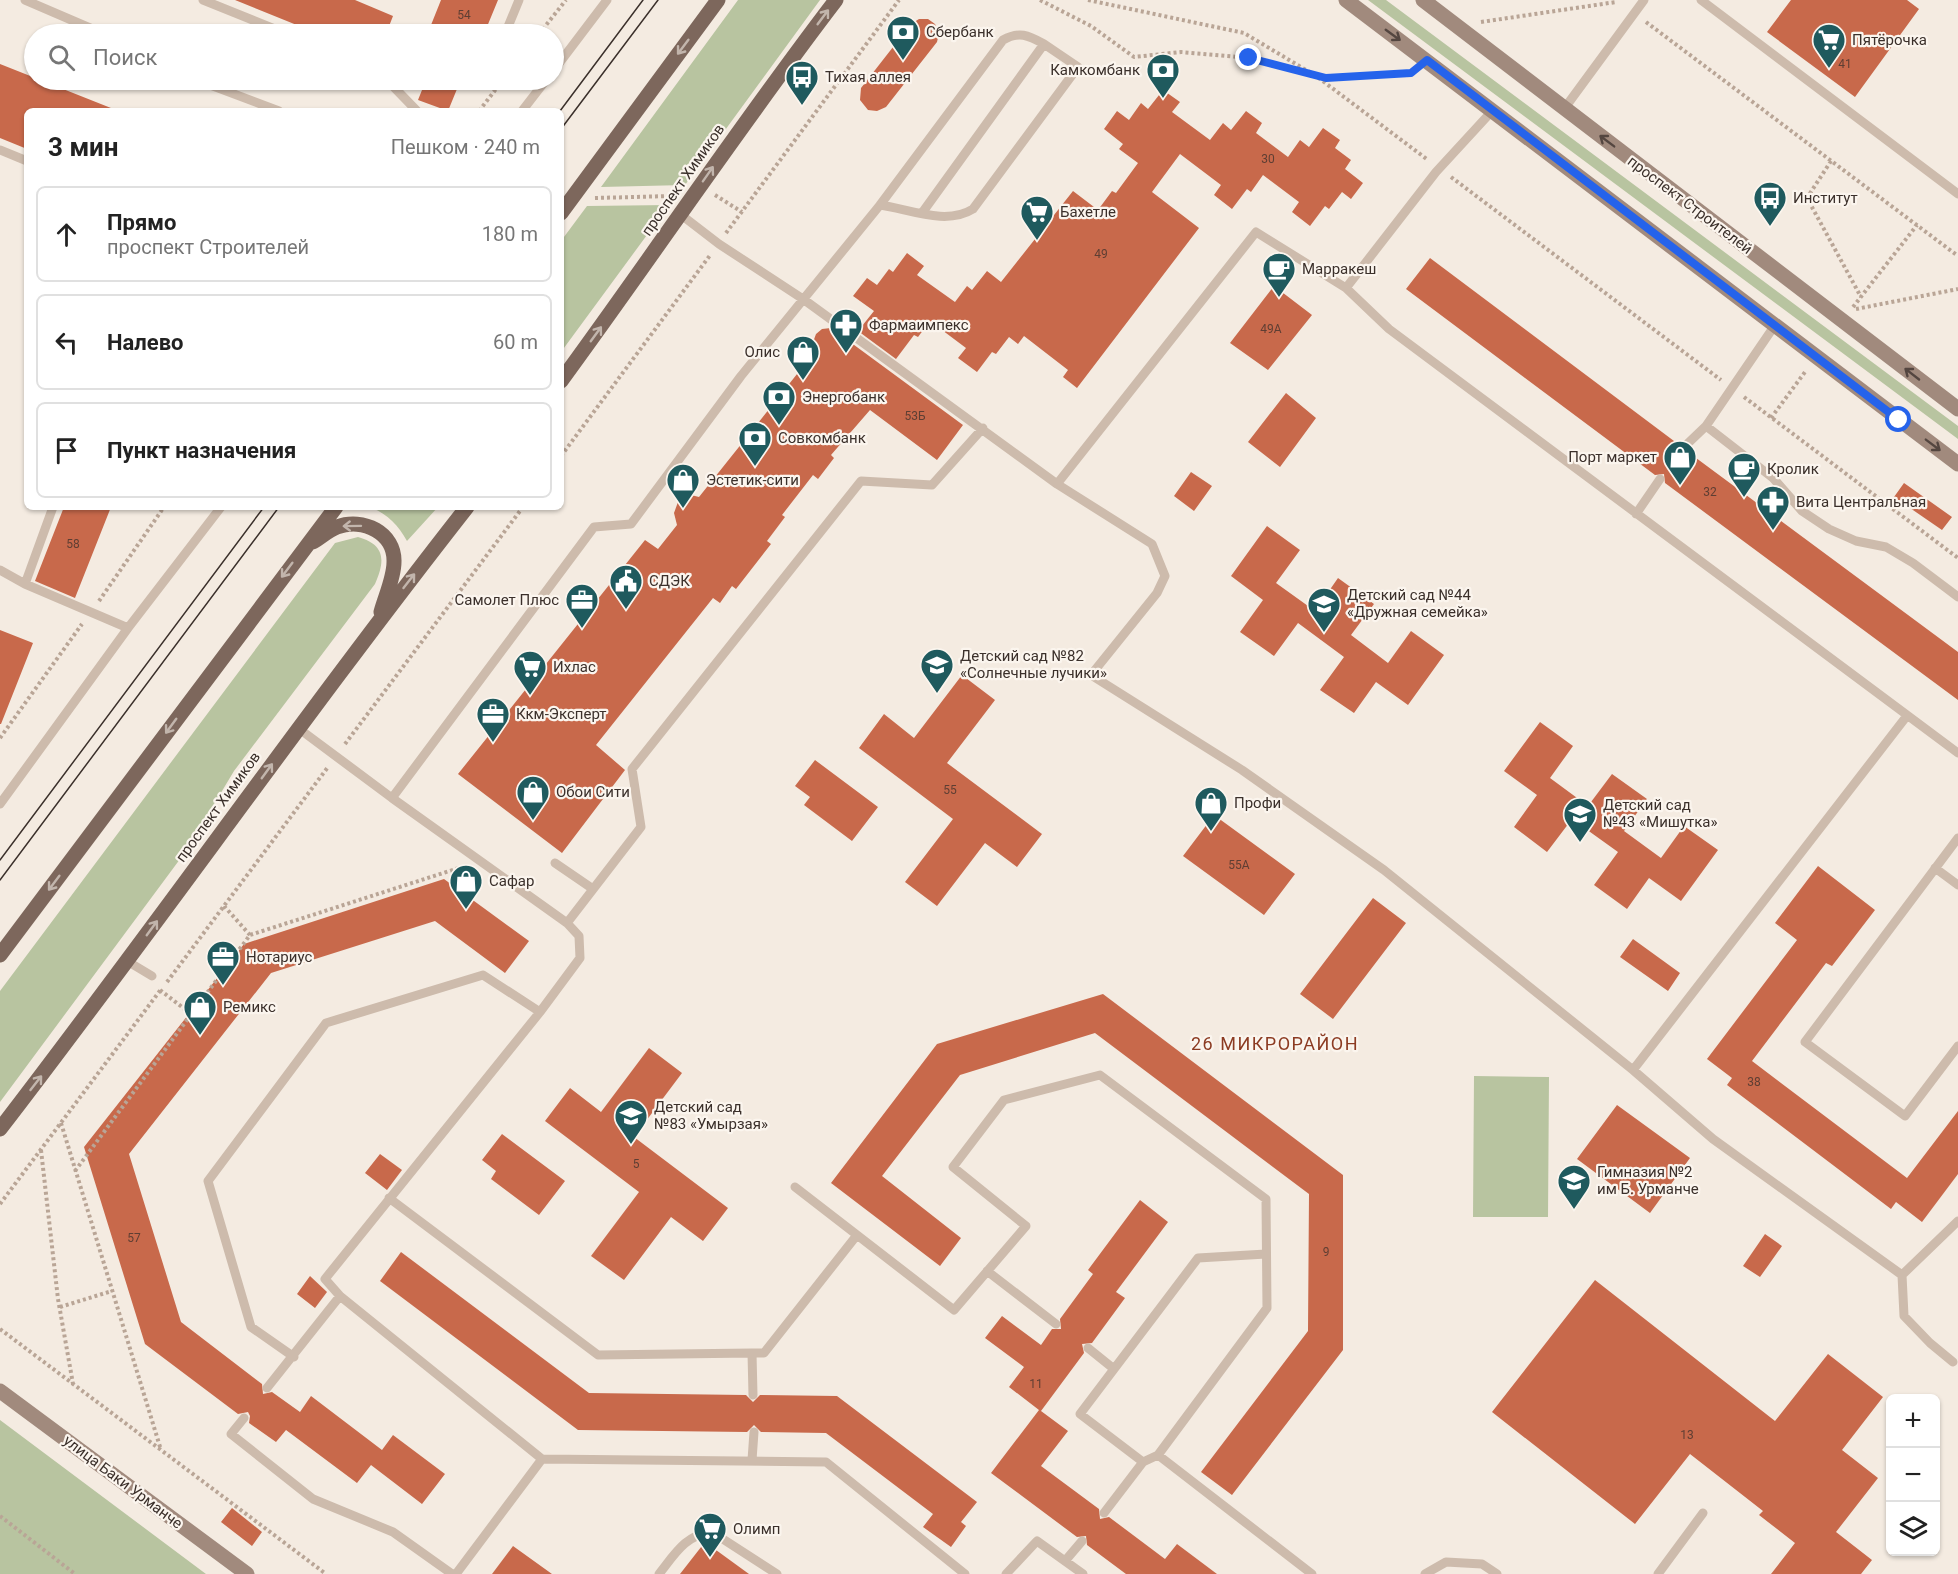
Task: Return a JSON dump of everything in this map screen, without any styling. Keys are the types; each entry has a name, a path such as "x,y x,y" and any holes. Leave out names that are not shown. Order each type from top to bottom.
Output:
{"main road":[{"path":"564,208 718,0"},
{"name":"проспект Химиков","path":"564,377 775,80 836,0"},
{"path":"1346,0 1958,464"},
{"name":"проспект Строителей","path":"1423,0 1951,400 1958,410"},
{"path":"0,955 334,510"},
{"name":"проспект Химиков","path":"0,1129 380,618 464,510"},
{"path":"305,547 337,527 351,525 371,526 385,536 392,546 394,563 380,618"},
{"name":"улица Баки Урманче","path":"0,1391 247,1574"}],"lane":[{"path":"26,0 81,24"},
{"path":"203,0 262,24"},
{"path":"509,24 519,0"},
{"path":"564,57 607,0"},
{"path":"1564,108 1644,0"},
{"path":"1701,0 1958,194"},
{"path":"392,798 594,527 631,524 741,376 879,205 1003,40 1012,35 1025,34 1078,67 974,209 961,216 922,213 879,205"},
{"path":"922,213 1044,44"},
{"path":"223,90 271,108"},
{"path":"397,90 414,108"},
{"path":"524,108 538,90"},
{"path":"1346,288 1440,169 1493,110"},
{"path":"0,150 24,160"},
{"path":"680,214 719,244 803,299 1057,484 1152,544 1165,576 1157,593 1091,675 1242,770 1384,870 1633,1070 1713,1139 1902,1275"},
{"path":"1057,484 1256,232 1346,288 1389,329 1906,717 1958,753"},
{"path":"1683,448 1706,426 1775,325"},
{"path":"1706,426 1773,478 1802,511 1829,529 1856,541 1886,547 1913,563 1958,597"},
{"path":"567,923 641,827 632,769 861,481 932,485 982,428"},
{"path":"1636,514 1660,479"},
{"path":"25,584 52,510"},
{"path":"0,804 128,628 219,510"},
{"path":"0,570 25,584 128,628"},
{"path":"1633,1070 1906,717"},
{"path":"298,729 335,758 567,923 579,936 580,958 540,1012 324,1279 340,1296 542,1459 826,1462 965,1574"},
{"path":"1958,838 1805,1042 1905,1116 1958,1046"},
{"path":"555,863 593,888"},
{"path":"1935,868 1958,885"},
{"path":"127,961 152,976"},
{"path":"294,1357 251,1327 208,1181 326,1023 483,975 540,1012"},
{"path":"795,1187 954,1310 1026,1226 953,1167 1004,1100 1100,1074 1266,1199 1267,1308 1158,1455 1143,1462 1104,1513"},
{"path":"389,1198 598,1355 764,1353 857,1235"},
{"path":"1953,1362 1904,1317 1902,1275 1958,1221"},
{"path":"1143,1462 1080,1414 1198,1258 1266,1254"},
{"path":"987,1271 1056,1324"},
{"path":"267,1388 294,1357 340,1296"},
{"path":"1088,1348 1114,1369"},
{"path":"752,1353 753,1395"},
{"path":"244,1418 231,1434 313,1499 393,1532 454,1574 542,1459"},
{"path":"752,1460 754,1432"},
{"path":"1158,1455 1311,1574"},
{"path":"1658,1574 1703,1514"},
{"path":"659,1574 685,1541 698,1533 712,1532 777,1574"},
{"path":"1006,1574 1037,1541 1083,1574"},
{"path":"1065,1561 1082,1541"},
{"path":"1425,1574 1446,1562 1482,1564 1497,1574"}],"path":[{"path":"547,24 566,0"},
{"path":"564,452 899,0"},
{"path":"1041,0 1091,26 1134,57 1181,52 1249,58 1326,78 1411,73 1427,60"},
{"path":"1089,0 1244,33 1316,76 1958,558"},
{"path":"1456,26 1614,1 1634,13 1958,256"},
{"path":"481,108 496,90"},
{"path":"1831,161 1807,198 1861,297"},
{"path":"571,198 717,195 742,212"},
{"path":"1917,225 1851,310 1958,289"},
{"path":"1771,418 1805,372"},
{"path":"0,1204 521,510"},
{"path":"75,1171 250,935 480,861"},
{"path":"224,906 250,935"},
{"path":"160,990 191,1014"},
{"path":"61,1123 161,1450"},
{"path":"41,1149 60,1307 73,1384"},
{"path":"60,1307 112,1291"},
{"path":"0,1329 326,1574"},
{"path":"0,1516 75,1574"}],"green space":[{"path":"738,0 820,0 685,185 601,187"},
{"path":"1368,0 1386,0 1958,426 1958,439"},
{"path":"669,205 564,348 564,237 587,206"},
{"path":"375,510 435,510 407,541 391,520"},
{"path":"358,537 374,544 381,555 375,584 234,771 186,851 0,1102 0,991 335,543"},
{"path":"1474,1076 1549,1077 1548,1217 1473,1217"},
{"path":"0,1420 206,1574 0,1574"}],"building":[{"path":"235,0 355,0 393,16 390,24 294,24"},
{"path":"441,0 498,0 488,24 431,24"},
{"path":"1791,0 1907,0 1919,9 1855,97 1767,32"},
{"path":"919,19 928,19 935,24 939,33 937,42 886,107 877,111 868,110 860,100 861,88 911,24"},
{"path":"0,64 24,74 24,90 66,90 111,108 24,108 24,148 0,138"},
{"path":"422,90 457,90 449,108 440,108 418,100"},
{"path":"1163,90 1180,102 1172,112 1210,140 1223,123 1231,130 1246,111 1262,123 1256,133 1288,157 1300,140 1309,147 1323,128 1340,140 1335,148 1351,160 1345,169 1363,183 1351,199 1342,192 1329,209 1325,206 1310,226 1292,212 1299,202 1263,175 1251,192 1247,189 1232,209 1214,195 1221,185 1180,154 1152,192 1199,228 1077,388 1063,377 1068,370 1024,336 1018,344 1009,337 996,354 992,352 977,372 958,358 966,348 930,321 918,337 914,335 896,359 858,331 874,311 853,296 867,278 877,285 889,269 893,272 907,253 924,266 917,275 955,302 967,286 972,290 987,271 1001,282 1073,191 1098,210 1112,191 1116,193 1138,163 1119,149 1123,144 1104,129 1117,111 1129,120 1141,103 1148,109"},
{"path":"1430,258 1678,444 1679,453 1688,452 1958,652 1958,700 1665,483 1664,474 1655,475 1406,289"},
{"path":"1274,286 1312,315 1268,370 1230,343"},
{"path":"831,328 963,425 937,460 870,410 831,455 834,458 818,479 813,475 782,515 785,517 767,541 771,544 736,589 732,586 720,603 713,598 596,745 625,770 562,853 458,774 645,540 658,549 677,525 674,513 678,502 691,495 699,497 805,364 816,334 822,329"},
{"path":"1286,393 1316,418 1280,467 1248,442"},
{"path":"1191,472 1212,486 1194,511 1174,496"},
{"path":"1904,483 1952,517 1942,530 1894,497"},
{"path":"63,510 110,510 75,598 35,581"},
{"path":"1267,526 1300,550 1276,583 1315,611 1338,578 1374,604 1351,635 1388,663 1411,631 1444,655 1408,705 1376,682 1354,713 1320,690 1344,657 1298,623 1274,656 1240,632 1263,600 1231,576"},
{"path":"0,630 33,643 1,724 0,724"},
{"path":"962,675 995,700 947,763 1042,834 1017,867 985,843 937,906 905,882 953,819 859,748 884,714 914,738"},
{"path":"1540,722 1573,746 1550,778 1588,806 1612,774 1647,799 1624,831 1661,858 1684,826 1718,850 1681,901 1649,878 1627,909 1594,885 1618,852 1572,819 1547,852 1514,827 1537,795 1504,771"},
{"path":"815,760 878,807 852,841 804,805 810,797 795,786"},
{"path":"1214,815 1295,874 1264,915 1183,856"},
{"path":"1818,866 1875,910 1832,966 1826,963 1752,1061 1907,1178 1958,1111 1958,1174 1922,1222 1896,1202 1891,1209 1727,1085 1732,1078 1707,1059 1797,940 1775,923"},
{"path":"444,879 529,941 505,973 435,921 271,973 129,1154 181,1322 262,1384 263,1394 272,1392 300,1412 311,1396 382,1450 393,1435 445,1474 422,1504 371,1465 357,1483 286,1430 276,1442 249,1423 248,1412 238,1414 145,1344 84,1147 244,944"},
{"path":"1373,898 1406,923 1333,1019 1300,994"},
{"path":"1633,939 1680,973 1668,991 1620,957"},
{"path":"1103,994 1343,1175 1343,1350 1232,1495 1201,1472 1308,1331 1309,1194 1095,1033 960,1075 882,1176 961,1238 940,1266 831,1183 937,1044"},
{"path":"649,1048 682,1073 634,1137 728,1208 703,1241 671,1217 624,1280 591,1256 639,1192 545,1121 570,1088 601,1112"},
{"path":"1617,1105 1690,1158 1650,1213 1577,1159"},
{"path":"502,1134 565,1181 539,1215 491,1179 496,1171 482,1160"},
{"path":"380,1154 402,1170 387,1190 365,1173"},
{"path":"1140,1200 1168,1222 1116,1292 1125,1298 1092,1343 1082,1344 1084,1353 1041,1411 1068,1431 1041,1466 1099,1509 1100,1519 1109,1517 1165,1559 1177,1544 1217,1574 1126,1574 1087,1545 1086,1536 1077,1537 991,1473 1039,1410 1009,1387 1024,1367 985,1338 1002,1316 1041,1345 1052,1329 1061,1329 1060,1319 1093,1274 1088,1270"},
{"path":"1765,1234 1782,1246 1760,1277 1743,1266"},
{"path":"401,1252 589,1393 746,1395 753,1402 760,1395 837,1396 977,1502 961,1522 966,1526 951,1547 923,1527 933,1514 826,1433 761,1432 754,1425 747,1432 578,1430 380,1281"},
{"path":"310,1276 327,1292 315,1308 297,1294"},
{"path":"1595,1280 1775,1421 1828,1354 1883,1397 1842,1450 1878,1478 1836,1532 1872,1560 1861,1574 1771,1574 1795,1543 1759,1515 1763,1511 1690,1454 1635,1524 1492,1412"},
{"path":"232,1508 262,1532 252,1546 221,1522"},
{"name":"Олимп","path":"705,1542 749,1574 680,1574"},
{"path":"513,1546 552,1574 492,1574"}],"tram line":[{"path":"562,108 643,0"},
{"path":"564,125 658,0"},
{"path":"0,860 262,510"},
{"path":"0,880 277,510"}],"place":[{"name":"Сбербанк","path":"903,61"},
{"name":"Пятёрочка","path":"1829,69"},
{"name":"Камкомбанк","path":"1163,99"},
{"name":"Тихая аллея","path":"802,106"},
{"name":"Институт","path":"1770,227"},
{"name":"Бахетле","path":"1037,241"},
{"name":"Марракеш","path":"1279,298"},
{"name":"Фармаимпекс","path":"846,354"},
{"name":"Олис","path":"803,381"},
{"name":"Энергобанк","path":"779,426"},
{"name":"Совкомбанк","path":"755,467"},
{"name":"Порт маркет","path":"1680,486"},
{"name":"Кролик","path":"1744,498"},
{"name":"Эстетик-сити","path":"683,509"},
{"name":"Вита Центральная","path":"1773,531"},
{"name":"СДЭК","path":"626,610"},
{"name":"Самолет Плюс","path":"582,629"},
{"name":"Детский сад №44 «Дружная семейка»","path":"1324,633"},
{"name":"Детский сад №82 «Солнечные лучики»","path":"937,694"},
{"name":"Ихлас","path":"530,696"},
{"name":"Ккм-Эксперт","path":"493,743"},
{"name":"Обои Сити","path":"533,821"},
{"name":"Профи","path":"1211,832"},
{"name":"Детский сад №43 «Мишутка»","path":"1580,843"},
{"name":"Сафар","path":"466,910"},
{"name":"Нотариус","path":"223,986"},
{"name":"Ремикс","path":"200,1036"},
{"name":"Детский сад №83 «Умырзая»","path":"631,1145"},
{"name":"Гимназия №2 им Б. Урманче","path":"1574,1210"},
{"name":"Олимп","path":"710,1558"}],"district":[{"name":"26 МИКРОРАЙОН","path":"1275,1043"}],"route":[{"path":"1249,58 1326,78 1411,73 1427,60 1899,420"}]}
